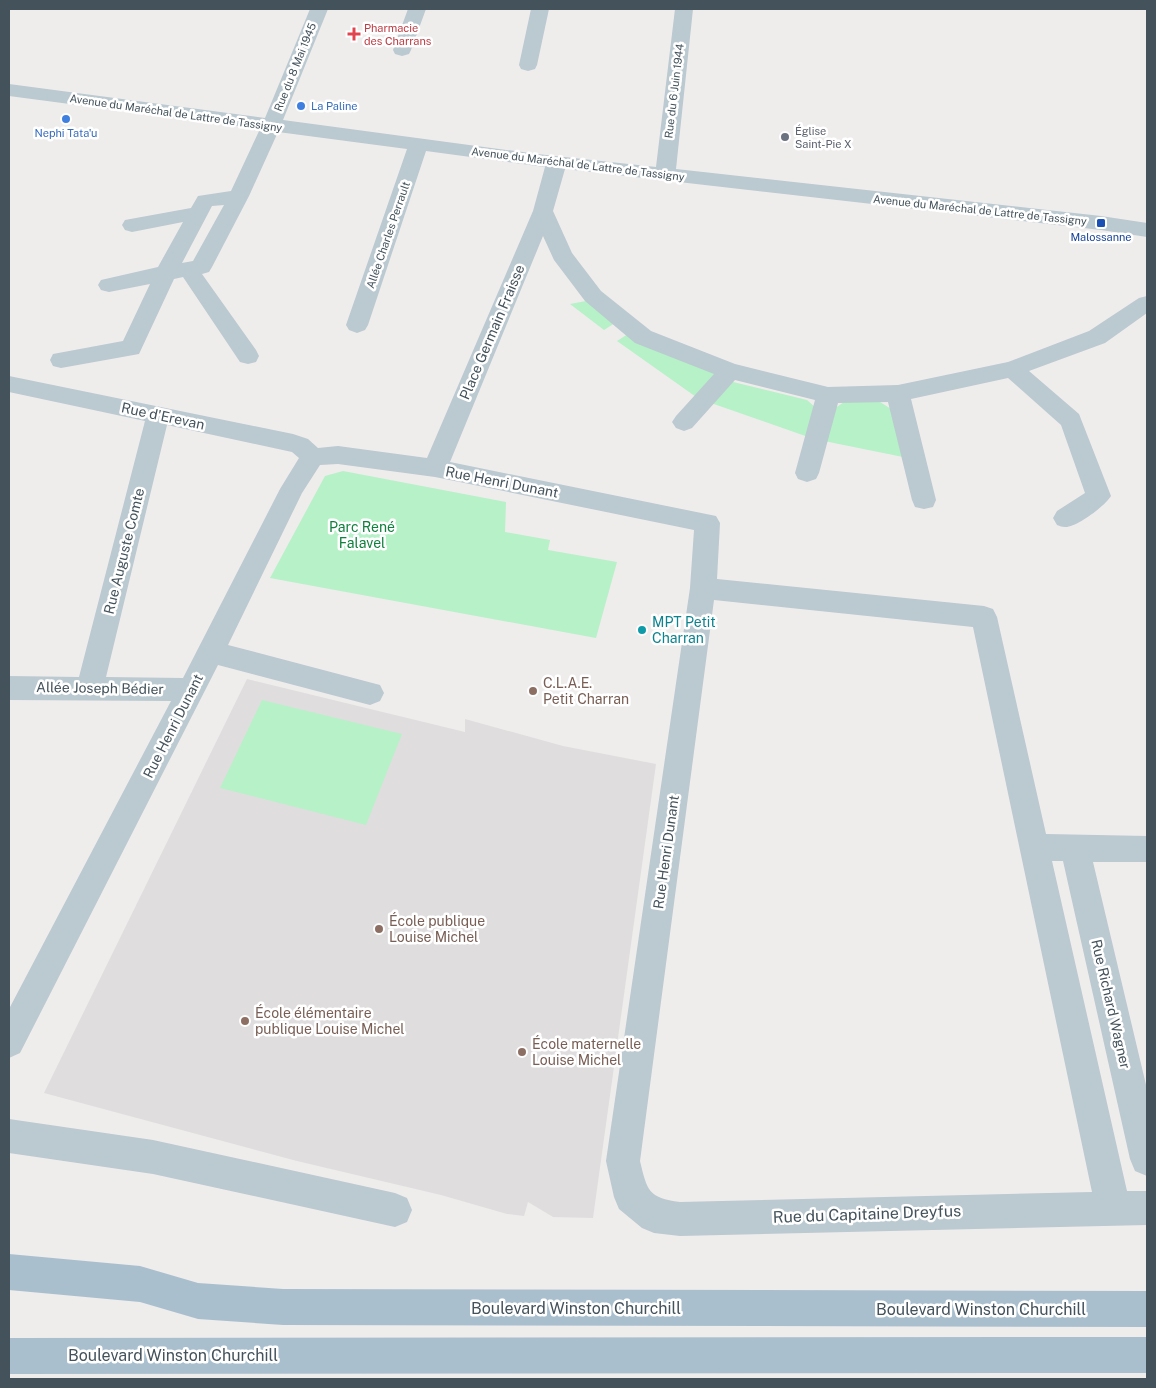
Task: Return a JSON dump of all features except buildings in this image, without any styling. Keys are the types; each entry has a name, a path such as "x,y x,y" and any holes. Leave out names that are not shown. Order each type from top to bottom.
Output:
{"main road":[{"name":"Boulevard Winston Churchill","path":"9,1272 140,1284 198,1301 283,1307 1147,1309"},
{"name":"Boulevard Winston Churchill","path":"9,1356 1147,1355"}],"street":[{"name":"Rue du 8 Mai 1945","path":"188,269 202,267 239,196 271,126 319,9"},
{"path":"402,50 417,9"},
{"path":"528,65 540,9"},
{"name":"Rue du 6 Juin 1944","path":"665,174 684,9"},
{"name":"Avenue du Maréchal de Lattre de Tassigny","path":"9,90 418,145 1101,223 1147,230"},
{"name":"Allée Charles Perrault","path":"357,325 418,145"},
{"name":"Place Germain Fraisse","path":"437,461 543,210 557,162"},
{"path":"61,360 131,348 166,273 204,201 239,196"},
{"path":"543,210 562,255 594,296 643,337 730,371 828,395 898,394 1012,369 1097,337 1147,302"},
{"path":"132,225 198,213"},
{"path":"109,285 188,269 248,356"},
{"path":"1012,369 1071,420 1099,496 1066,518"},
{"path":"684,422 730,371"},
{"name":"Rue d'Erevan","path":"9,384 300,445 313,457"},
{"path":"898,394 924,500"},
{"path":"807,473 828,395"},
{"name":"Rue Auguste Comte","path":"90,688 158,415"},
{"name":"Rue Henri Dunant","path":"9,1042 192,690 292,489 313,457 338,455 437,461 707,523 703,588 623,1161"},
{"path":"703,588 984,617 1113,1208"},
{"path":"211,652 370,693"},
{"name":"Allée Joseph Bédier","path":"9,688 192,690"},
{"path":"1033,847 1147,849"},
{"name":"Rue Richard Wagner","path":"1075,848 1147,1159"},
{"path":"9,1136 153,1157 395,1210"},
{"name":"Rue du Capitaine Dreyfus","path":"623,1161 631,1197 654,1216 680,1219 1147,1208"}],"shaded area":[{"name":"École publique Louise Michel","path":"247,679 465,732 465,719 563,746 656,764 593,1218 553,1217 528,1202 524,1216 507,1214 441,1195 297,1161 44,1093"}],"green space":[{"path":"586,301 615,323 604,330 570,304"},
{"path":"631,332 719,375 699,399 617,341"},
{"path":"733,382 807,400 816,408 811,438 711,403"},
{"path":"844,402 880,402 896,412 908,458 824,441 834,409"},
{"name":"Parc René Falavel","path":"343,471 506,502 505,532 550,540 548,550 617,562 596,638 270,578 325,476"},
{"path":"262,700 402,734 366,825 220,788"}],"place":[{"name":"Pharmacie des Charrans","path":"354,34"},
{"name":"La Paline","path":"301,106"},
{"name":"Nephi Tata'u","path":"66,119"},
{"name":"Église Saint-Pie X","path":"785,137"},
{"name":"Malossanne","path":"1101,223"},
{"name":"MPT Petit Charran","path":"642,630"},
{"name":"C.L.A.E. Petit Charran","path":"533,691"},
{"name":"École publique Louise Michel","path":"379,929"},
{"name":"École élémentaire publique Louise Michel","path":"245,1021"},
{"name":"École maternelle Louise Michel","path":"522,1052"}]}
